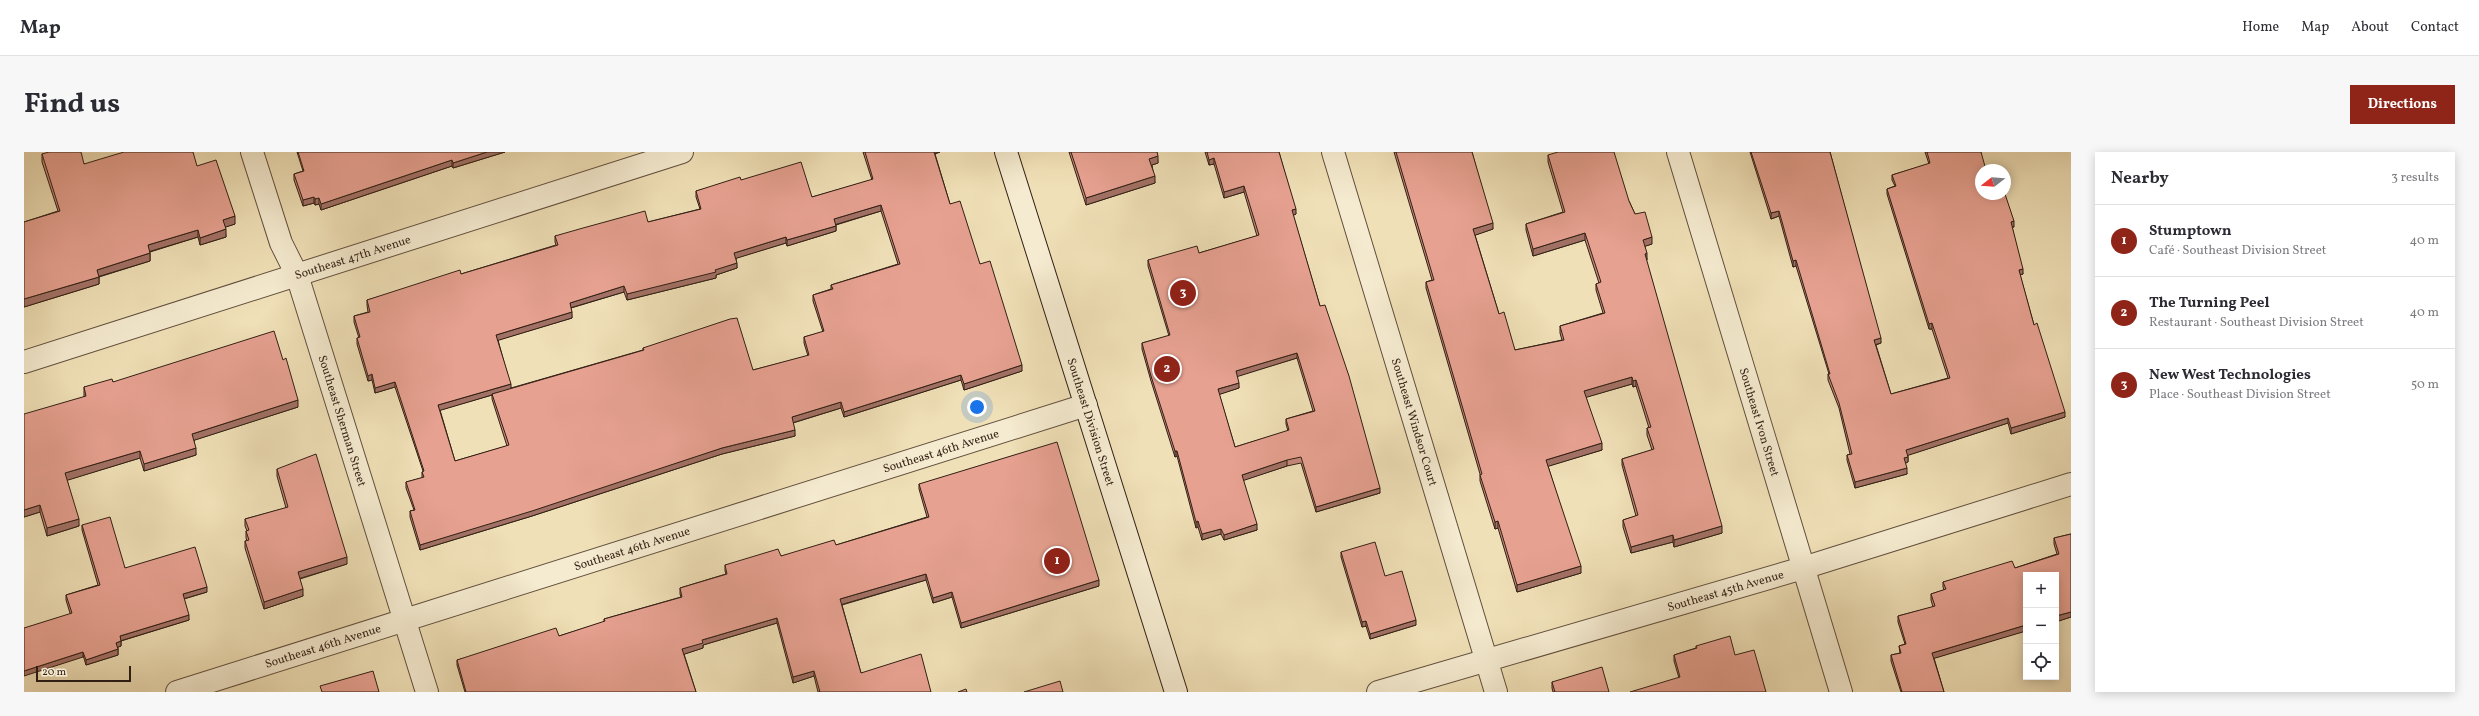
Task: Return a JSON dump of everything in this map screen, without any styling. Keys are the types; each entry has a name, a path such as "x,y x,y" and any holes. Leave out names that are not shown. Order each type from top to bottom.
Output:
{"street":[{"name":"Southeast Sherman Street","path":"252,152 281,244 297,275 427,692"},
{"name":"Southeast 47th Avenue","path":"24,362 682,152"},
{"name":"Southeast Division Street","path":"1006,152 1176,692"},
{"name":"Southeast Windsor Court","path":"1332,152 1496,692"},
{"name":"Southeast Ivon Street","path":"1678,152 1841,692"},
{"name":"Southeast 46th Avenue","path":"177,692 1086,405"},
{"name":"Southeast 45th Avenue","path":"1378,692 1486,659 1803,568 2071,484"}],"building":[{"path":"49,152 81,152 84,164 124,152 193,152 197,166 216,160 235,216 223,220 226,229 200,238 198,230 148,245 150,253 97,270 99,277 24,299 24,222 60,211 42,154"},
{"path":"298,152 487,152 453,163 452,160 321,204 319,198 315,199 314,197 303,200 294,174 304,171"},
{"path":"865,152 934,152 950,204 960,201 980,264 990,261 1022,365 964,384 961,375 844,412 841,402 792,417 795,430 722,448 532,511 420,545 410,511 415,510 406,482 424,477 422,472 424,471 395,382 375,388 372,374 368,376 357,338 360,337 354,316 370,312 367,300 460,270 461,274 558,245 555,236 645,211 648,222 701,209 696,191 740,177 741,180 801,162 812,197 873,179","holes":["881,205 900,264 831,285 833,289 813,295 824,331 804,337 809,355 753,370 737,318 730,319 643,348 644,350 492,394 509,445 455,461 438,405 511,384 496,335 572,312 570,303 624,286 627,294 716,272 715,270 737,263 734,253 786,237 787,240 836,226 834,219"]},
{"path":"1071,152 1157,152 1158,156 1149,159 1155,176 1086,198"},
{"path":"1207,152 1279,152 1296,209 1292,210 1320,306 1325,305 1349,376 1380,488 1316,507 1301,457 1287,460 1242,475 1257,524 1224,535 1221,529 1202,534 1198,521 1196,522 1177,451 1175,451 1142,343 1170,335 1148,260 1197,246 1199,253 1259,235 1244,186 1224,192 1214,158 1209,160","holes":["1297,353 1315,411 1286,419 1289,430 1235,447 1218,389 1239,383 1236,371"]},
{"path":"1396,152 1472,152 1493,223 1473,229 1499,314 1504,312 1515,350 1564,340 1560,326 1605,313 1596,284 1601,282 1585,233 1533,249 1526,224 1565,212 1548,155 1558,152 1614,152 1629,201 1635,214 1645,212 1652,237 1643,240 1647,253 1645,254 1722,526 1674,540 1673,535 1631,547 1623,520 1638,515 1622,459 1654,449 1647,428 1651,427 1636,380 1633,381 1632,377 1584,391 1602,443 1546,460 1581,566 1517,585 1498,521 1495,522 1480,475 1482,474 1426,282 1434,280"},
{"path":"1751,152 1830,152 1881,338 1874,340 1891,394 1950,378 1932,323 1929,324 1887,189 1896,186 1892,175 1930,163 1927,152 1981,152 1984,164 1975,164 1975,200 2007,200 2014,221 2011,222 2023,269 2019,270 2034,325 2037,323 2065,412 2011,428 2008,418 1906,450 1908,457 1904,458 1907,468 1855,482 1847,455 1852,454 1839,403 1828,374 1830,374 1796,260 1793,261 1779,211 1771,213"},
{"path":"274,331 283,360 286,358 298,400 192,434 196,448 144,464 140,451 65,473 79,519 47,528 40,505 24,510 24,414 86,396 84,387 112,379 113,382"},
{"path":"1057,442 1099,580 961,623 952,592 933,598 926,574 840,599 861,673 921,654 931,692 820,692 814,671 793,677 777,618 702,640 703,643 682,649 696,692 466,692 457,660 556,628 559,636 605,621 604,619 682,597 680,588 727,574 725,565 778,549 781,556 834,540 836,545 929,517 919,484"},
{"path":"316,454 347,557 298,572 303,589 264,602 245,541 249,540 246,531 249,530 245,519 288,507 277,469"},
{"path":"110,517 125,568 195,547 207,587 183,594 189,615 120,636 121,641 116,643 118,649 86,660 83,652 24,671 24,628 72,613 66,595 100,585 82,525"},
{"path":"2071,534 2071,612 2059,615 2059,572 2023,572 2023,626 1932,653 1944,692 1902,692 1891,655 1901,653 1899,646 1906,644 1898,616 1935,606 1931,594 1946,589 1943,582 2012,561 2015,568 2059,554 2054,538"},
{"path":"1375,542 1385,576 1402,571 1416,620 1370,634 1366,621 1362,622 1341,552"},
{"path":"1730,636 1735,655 1754,650 1766,692 1630,692 1680,677 1674,655 1697,648 1696,646"},
{"path":"1602,667 1609,692 1555,692 1552,682"},
{"path":"373,671 379,692 322,692 320,686"},
{"path":"1060,681 1063,692 1024,692"},
{"path":"966,689 967,692 958,692"}],"place":[{"name":"New West Technologies","path":"1183,293"},
{"name":"The Turning Peel","path":"1167,369"},
{"name":"Stumptown","path":"1057,561"}]}
